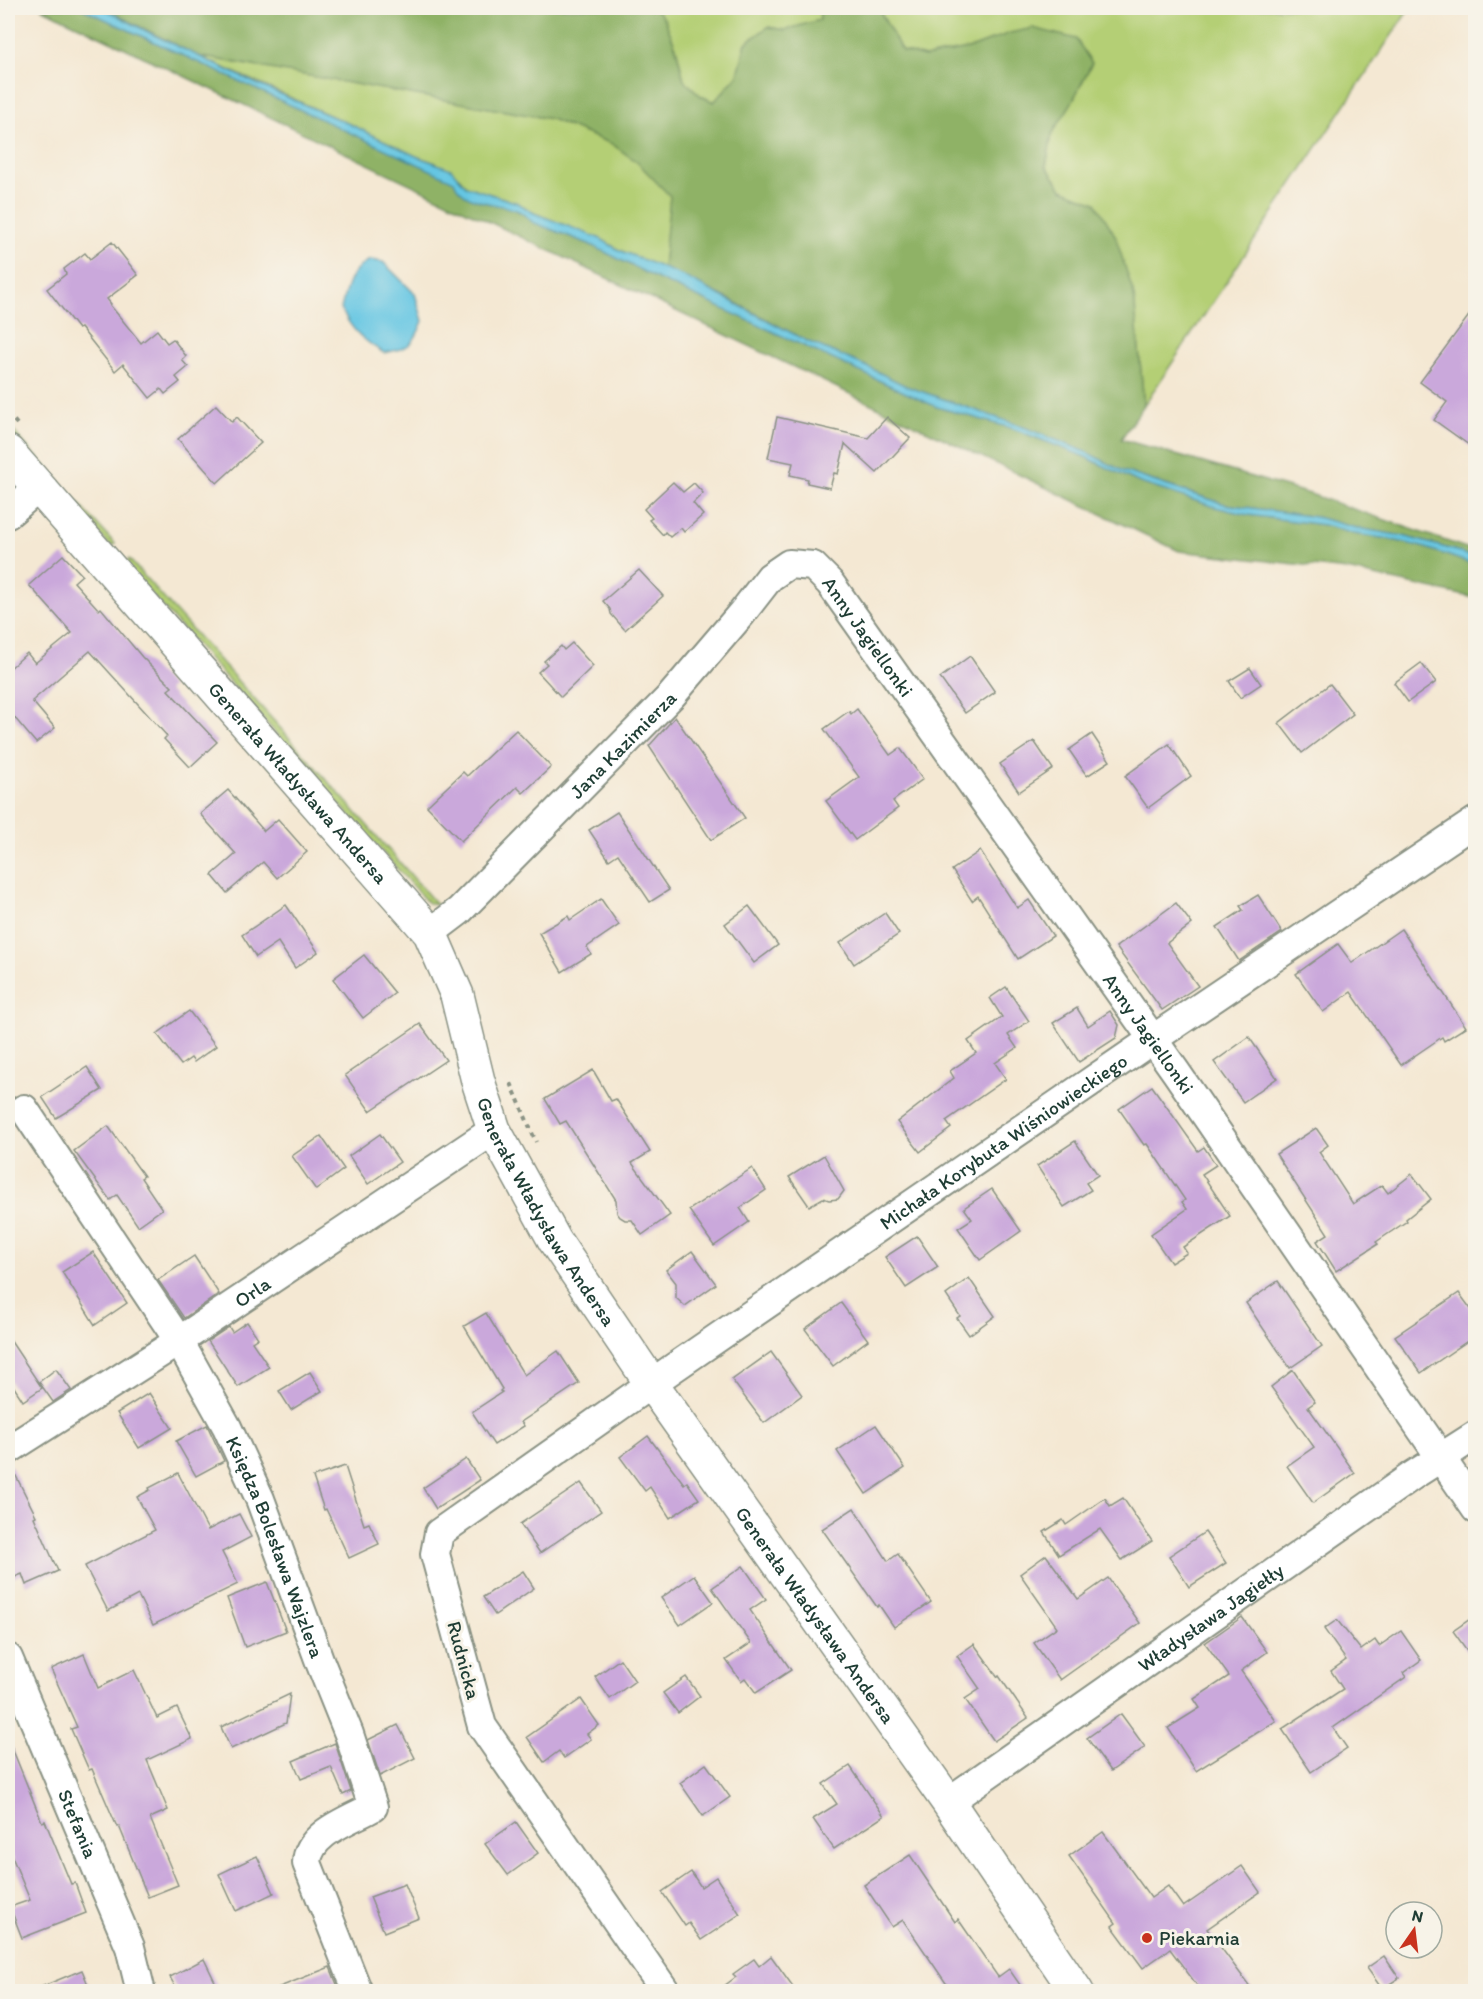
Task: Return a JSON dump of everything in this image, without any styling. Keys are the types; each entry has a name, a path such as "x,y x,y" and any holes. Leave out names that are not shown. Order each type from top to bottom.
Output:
{"street":[{"name":"Generała Władysława Andersa","path":"8,452 430,933 457,995 478,1081 494,1130 555,1241 651,1383 948,1802 1077,1992"},
{"path":"8,514 38,488"},
{"name":"Jana Kazimierza","path":"430,933 459,911 672,695 742,614 770,577 789,564 813,566"},
{"name":"Anny Jagiellonki","path":"813,566 831,583 1153,1039 1476,1509"},
{"name":"Michała Korybuta Wiśniowieckiego","path":"651,1383 1476,821"},
{"name":"Księdza Bolesława Wajzlera","path":"24,1109 179,1341 227,1426 249,1472 349,1734 373,1807 321,1836 307,1855 307,1863 358,1992"},
{"name":"Orla","path":"8,1450 179,1341 494,1130"},
{"name":"Rudnicka","path":"651,1383 447,1526 439,1533 435,1554 482,1726 666,1992"},
{"name":"Władysława Jagiełły","path":"948,1802 1476,1435"},
{"name":"Stefania","path":"8,1658 130,1947 141,1992"}],"path":[{"path":"510,1080 539,1150"}],"green space":[{"path":"41,8 81,8 455,181 456,185 496,200 525,215 533,222 589,244 656,278 937,407 1011,428 1083,456 1140,483 1215,507 1248,515 1325,525 1354,534 1389,539 1426,548 1475,565 1475,598 1347,570 1179,551"},
{"path":"103,8 655,8 665,20 676,48 684,80 701,96 714,102 738,75 746,43 768,27 785,30 820,20 819,8 878,8 902,51 925,57 968,49 1010,33 1033,28 1076,39 1092,63 1071,104 1052,134 1046,166 1062,189 1096,203 1115,235 1134,295 1144,405 1121,439 1310,494 1475,551 1475,558 1403,536 1357,528 1316,517 1225,504 1123,471 1084,451 1021,426 906,386 807,341 727,298 663,268 670,196 637,162 612,144 551,119 198,56"},
{"path":"655,8 819,8 820,20 785,30 768,27 746,43 738,75 714,102 701,96 684,80 676,47 664,20"},
{"path":"878,8 1410,8 1144,405 1134,295 1124,266 1096,203 1062,189 1046,166 1052,134 1071,104 1092,63 1010,33 968,49 925,57 902,51"},
{"path":"198,56 551,119 612,144 637,162 671,196 663,268 619,250 601,239 534,213 518,203 466,186 460,178 436,163 416,156"},
{"path":"8,425 115,544 111,547 8,431"},
{"path":"129,559 437,905 428,903 125,565"}],"water":[{"path":"81,8 103,8 259,85 416,156 451,169 466,186 518,203 534,213 601,239 619,250 683,276 807,341 906,386 1021,426 1084,451 1123,471 1180,490 1225,504 1316,517 1357,528 1403,536 1475,558 1475,565 1426,548 1389,539 1354,534 1324,525 1248,515 1215,507 1140,483 1083,456 1011,428 937,407 656,278 589,244 532,222 519,211 471,198 458,188 454,181"},
{"path":"370,260 383,262 415,294 423,321 410,344 384,353 354,330 341,309 353,274"}],"building":[{"path":"112,242 138,275 107,299 110,305 141,343 157,330 167,343 173,339 186,356 182,360 188,367 176,377 180,382 165,394 161,389 150,398 123,364 115,371 47,289 66,274 64,269 85,253 90,259"},
{"path":"1476,306 1476,450 1434,420 1447,402 1420,382"},
{"path":"216,405 232,422 237,417 261,443 217,483 178,439"},
{"path":"777,417 868,438 887,417 910,438 877,473 845,444 838,474 834,473 830,488 807,483 808,479 790,475 793,463 768,458"},
{"path":"673,482 683,492 694,483 703,493 693,503 703,515 684,532 681,528 670,537 665,532 663,535 649,520 652,518 644,509"},
{"path":"63,555 82,575 74,582 99,610 101,608 142,657 172,687 168,690 217,742 190,767 164,739 167,736 90,651 32,701 55,728 36,743 8,710 8,670 27,653 35,663 72,633 29,585"},
{"path":"639,570 663,596 625,630 603,601"},
{"path":"572,643 593,666 561,697 538,672 547,664 544,661 561,646 564,650"},
{"path":"970,656 995,692 965,713 940,678"},
{"path":"1421,663 1436,682 1408,702 1394,683"},
{"path":"1250,668 1261,684 1240,698 1229,681"},
{"path":"1330,684 1353,714 1302,753 1279,723"},
{"path":"857,709 890,755 900,748 923,779 893,801 898,808 855,840 826,801 859,777 824,729 849,711 851,714"},
{"path":"675,717 745,818 711,840 649,746"},
{"path":"516,730 551,767 523,793 517,787 461,841 427,806 463,772 467,776"},
{"path":"1092,734 1110,761 1087,776 1069,750"},
{"path":"1034,741 1053,769 1019,792 1000,764"},
{"path":"1169,744 1191,776 1148,808 1125,776"},
{"path":"228,790 264,831 278,819 307,852 277,878 263,862 227,893 212,875 236,854 200,814"},
{"path":"617,812 669,890 650,902 618,854 609,860 589,830"},
{"path":"980,851 1017,908 1029,900 1053,936 1018,959 978,896 972,901 952,870"},
{"path":"1258,895 1282,932 1239,961 1217,927 1243,910 1240,906"},
{"path":"601,899 619,925 587,947 591,954 562,972 539,933 568,916 570,920"},
{"path":"1176,903 1192,924 1167,943 1198,986 1162,1010 1116,947"},
{"path":"286,905 318,952 295,968 278,942 256,957 242,935"},
{"path":"749,906 778,945 754,963 725,924"},
{"path":"885,913 899,934 854,964 840,943"},
{"path":"1401,929 1466,1027 1444,1041 1442,1037 1401,1065 1351,992 1323,1012 1296,974 1338,944 1352,963"},
{"path":"364,955 395,993 363,1018 333,979"},
{"path":"1006,987 1029,1021 1008,1035 1017,1048 995,1063 1006,1079 946,1121 951,1128 920,1152 897,1122 954,1078 950,1071 976,1053 968,1041 1002,1017 990,998"},
{"path":"1077,1008 1088,1026 1110,1011 1119,1025 1116,1038 1079,1062 1053,1023"},
{"path":"189,1011 216,1046 194,1062 191,1058 181,1065 157,1034"},
{"path":"420,1024 446,1060 370,1111 345,1075"},
{"path":"1249,1037 1277,1078 1243,1102 1214,1062"},
{"path":"87,1067 102,1090 56,1118 42,1097"},
{"path":"593,1070 611,1101 616,1099 650,1152 632,1163 670,1215 642,1235 632,1220 625,1220 617,1213 616,1200 566,1121 560,1124 545,1099"},
{"path":"1152,1086 1198,1151 1204,1147 1216,1165 1202,1174 1230,1216 1183,1247 1187,1253 1171,1263 1151,1234 1187,1209 1182,1202 1185,1200 1147,1144 1144,1145 1119,1109"},
{"path":"108,1126 144,1176 141,1178 162,1209 138,1226 117,1195 110,1200 74,1151"},
{"path":"1316,1128 1328,1145 1319,1152 1353,1204 1382,1185 1388,1193 1412,1174 1431,1199 1406,1219 1407,1221 1376,1242 1378,1244 1336,1271 1317,1241 1328,1234 1276,1154"},
{"path":"380,1134 400,1162 368,1184 349,1156"},
{"path":"321,1136 344,1169 316,1190 292,1156"},
{"path":"1075,1141 1098,1175 1086,1183 1091,1190 1064,1207 1037,1166"},
{"path":"824,1155 844,1191 838,1199 823,1198 809,1206 789,1177"},
{"path":"752,1168 766,1190 740,1208 749,1222 714,1246 689,1210"},
{"path":"992,1189 1021,1231 980,1260 958,1228 972,1219 964,1208"},
{"path":"917,1236 938,1267 906,1288 885,1257"},
{"path":"692,1251 716,1284 685,1306 676,1298 676,1283 666,1270"},
{"path":"93,1252 127,1303 95,1325 62,1272"},
{"path":"194,1256 219,1294 184,1318 158,1280"},
{"path":"969,1278 995,1316 969,1335 957,1318 960,1316 946,1295"},
{"path":"1278,1281 1322,1346 1290,1368 1246,1303"},
{"path":"1459,1293 1476,1316 1476,1335 1421,1373 1395,1336"},
{"path":"841,1303 868,1340 833,1366 805,1329"},
{"path":"486,1313 524,1375 558,1351 579,1383 521,1422 524,1426 494,1445 472,1412 502,1392 500,1391 502,1389 464,1326"},
{"path":"247,1322 258,1338 252,1342 269,1367 238,1387 208,1341 229,1327 232,1332"},
{"path":"8,1337 42,1388 23,1401 8,1378"},
{"path":"771,1352 802,1395 764,1423 732,1380"},
{"path":"56,1369 71,1390 53,1402 39,1382"},
{"path":"1293,1370 1315,1402 1308,1407 1355,1473 1313,1503 1287,1466 1314,1447 1271,1387"},
{"path":"310,1372 322,1391 291,1410 279,1391"},
{"path":"149,1393 172,1428 139,1448 117,1413"},
{"path":"207,1425 224,1461 196,1476 176,1441"},
{"path":"876,1425 905,1468 866,1494 837,1451"},
{"path":"648,1436 684,1484 687,1482 699,1499 670,1518 650,1487 645,1491 620,1457"},
{"path":"466,1459 480,1480 436,1509 423,1488"},
{"path":"8,1466 11,1466 36,1516 34,1517 58,1571 26,1585 22,1574 8,1580"},
{"path":"345,1466 364,1525 369,1523 379,1544 349,1558 326,1509 324,1510 313,1477"},
{"path":"178,1473 208,1530 239,1514 251,1537 222,1552 238,1584 153,1625 138,1595 108,1611 85,1566 155,1530 137,1497"},
{"path":"581,1483 601,1511 540,1553 520,1524"},
{"path":"1105,1498 1110,1506 1123,1498 1152,1541 1122,1560 1100,1529 1059,1555 1044,1532 1063,1520 1066,1525"},
{"path":"854,1508 888,1561 898,1554 931,1602 894,1627 879,1605 877,1607 822,1529"},
{"path":"1205,1532 1226,1563 1189,1587 1169,1556"},
{"path":"1046,1555 1078,1599 1108,1578 1140,1623 1060,1680 1034,1643 1057,1627 1020,1574"},
{"path":"743,1566 766,1599 750,1610 791,1670 756,1693 745,1678 741,1681 726,1660 751,1643 712,1588"},
{"path":"523,1571 534,1588 495,1615 483,1597"},
{"path":"694,1575 713,1602 680,1625 661,1598"},
{"path":"267,1582 286,1631 245,1647 227,1598"},
{"path":"1476,1615 1476,1663 1453,1631"},
{"path":"1242,1617 1267,1652 1241,1671 1276,1721 1196,1771 1168,1728 1200,1708 1194,1699 1229,1676 1205,1643"},
{"path":"1337,1620 1361,1650 1375,1640 1379,1646 1401,1631 1421,1660 1403,1673 1406,1677 1333,1728 1347,1748 1311,1772 1282,1729 1343,1689 1331,1671 1346,1660 1324,1629"},
{"path":"974,1644 1028,1718 994,1741 965,1699 980,1689 957,1656"},
{"path":"84,1654 98,1688 134,1670 157,1718 177,1708 192,1739 147,1760 168,1810 150,1818 178,1885 148,1897 119,1826 117,1827 92,1769 89,1770 71,1729 77,1727 51,1669"},
{"path":"620,1659 635,1681 610,1699 595,1677"},
{"path":"686,1677 700,1696 678,1713 663,1693"},
{"path":"290,1694 286,1723 231,1749 221,1727"},
{"path":"581,1699 599,1725 587,1734 591,1739 564,1758 559,1751 544,1762 527,1737"},
{"path":"1121,1714 1145,1747 1111,1771 1087,1738"},
{"path":"398,1725 415,1758 380,1776 368,1740"},
{"path":"8,1738 42,1822 45,1821 71,1884 75,1883 86,1913 22,1938 10,1907 30,1900 8,1847"},
{"path":"335,1743 351,1791 343,1795 331,1767 301,1779 293,1761"},
{"path":"706,1764 730,1797 703,1816 680,1783"},
{"path":"850,1766 884,1816 834,1849 813,1819 837,1804 823,1784"},
{"path":"516,1822 538,1853 508,1875 485,1844"},
{"path":"1103,1832 1151,1898 1168,1886 1183,1907 1242,1866 1260,1892 1207,1929 1254,1992 1202,1992 1170,1949 1143,1968 1112,1926 1116,1923 1069,1856"},
{"path":"910,1855 955,1922 958,1919 998,1977 1009,1969 1025,1992 952,1992 903,1920 892,1927 864,1885"},
{"path":"257,1856 274,1893 236,1911 219,1874"},
{"path":"691,1872 701,1887 716,1877 740,1914 701,1940 689,1923 685,1926 662,1892"},
{"path":"405,1884 419,1918 384,1932 370,1897"},
{"path":"771,1956 797,1992 716,1992 736,1977 733,1974 754,1959 759,1966"},
{"path":"1384,1956 1384,1960 1387,1960 1399,1978 1382,1989 1367,1968"},
{"path":"204,1959 220,1992 178,1992 170,1977"},
{"path":"330,1967 340,1992 272,1992 272,1990"},
{"path":"82,1970 91,1992 31,1992 31,1991"}],"place":[{"name":"Piekarnia","path":"1147,1938"}]}
